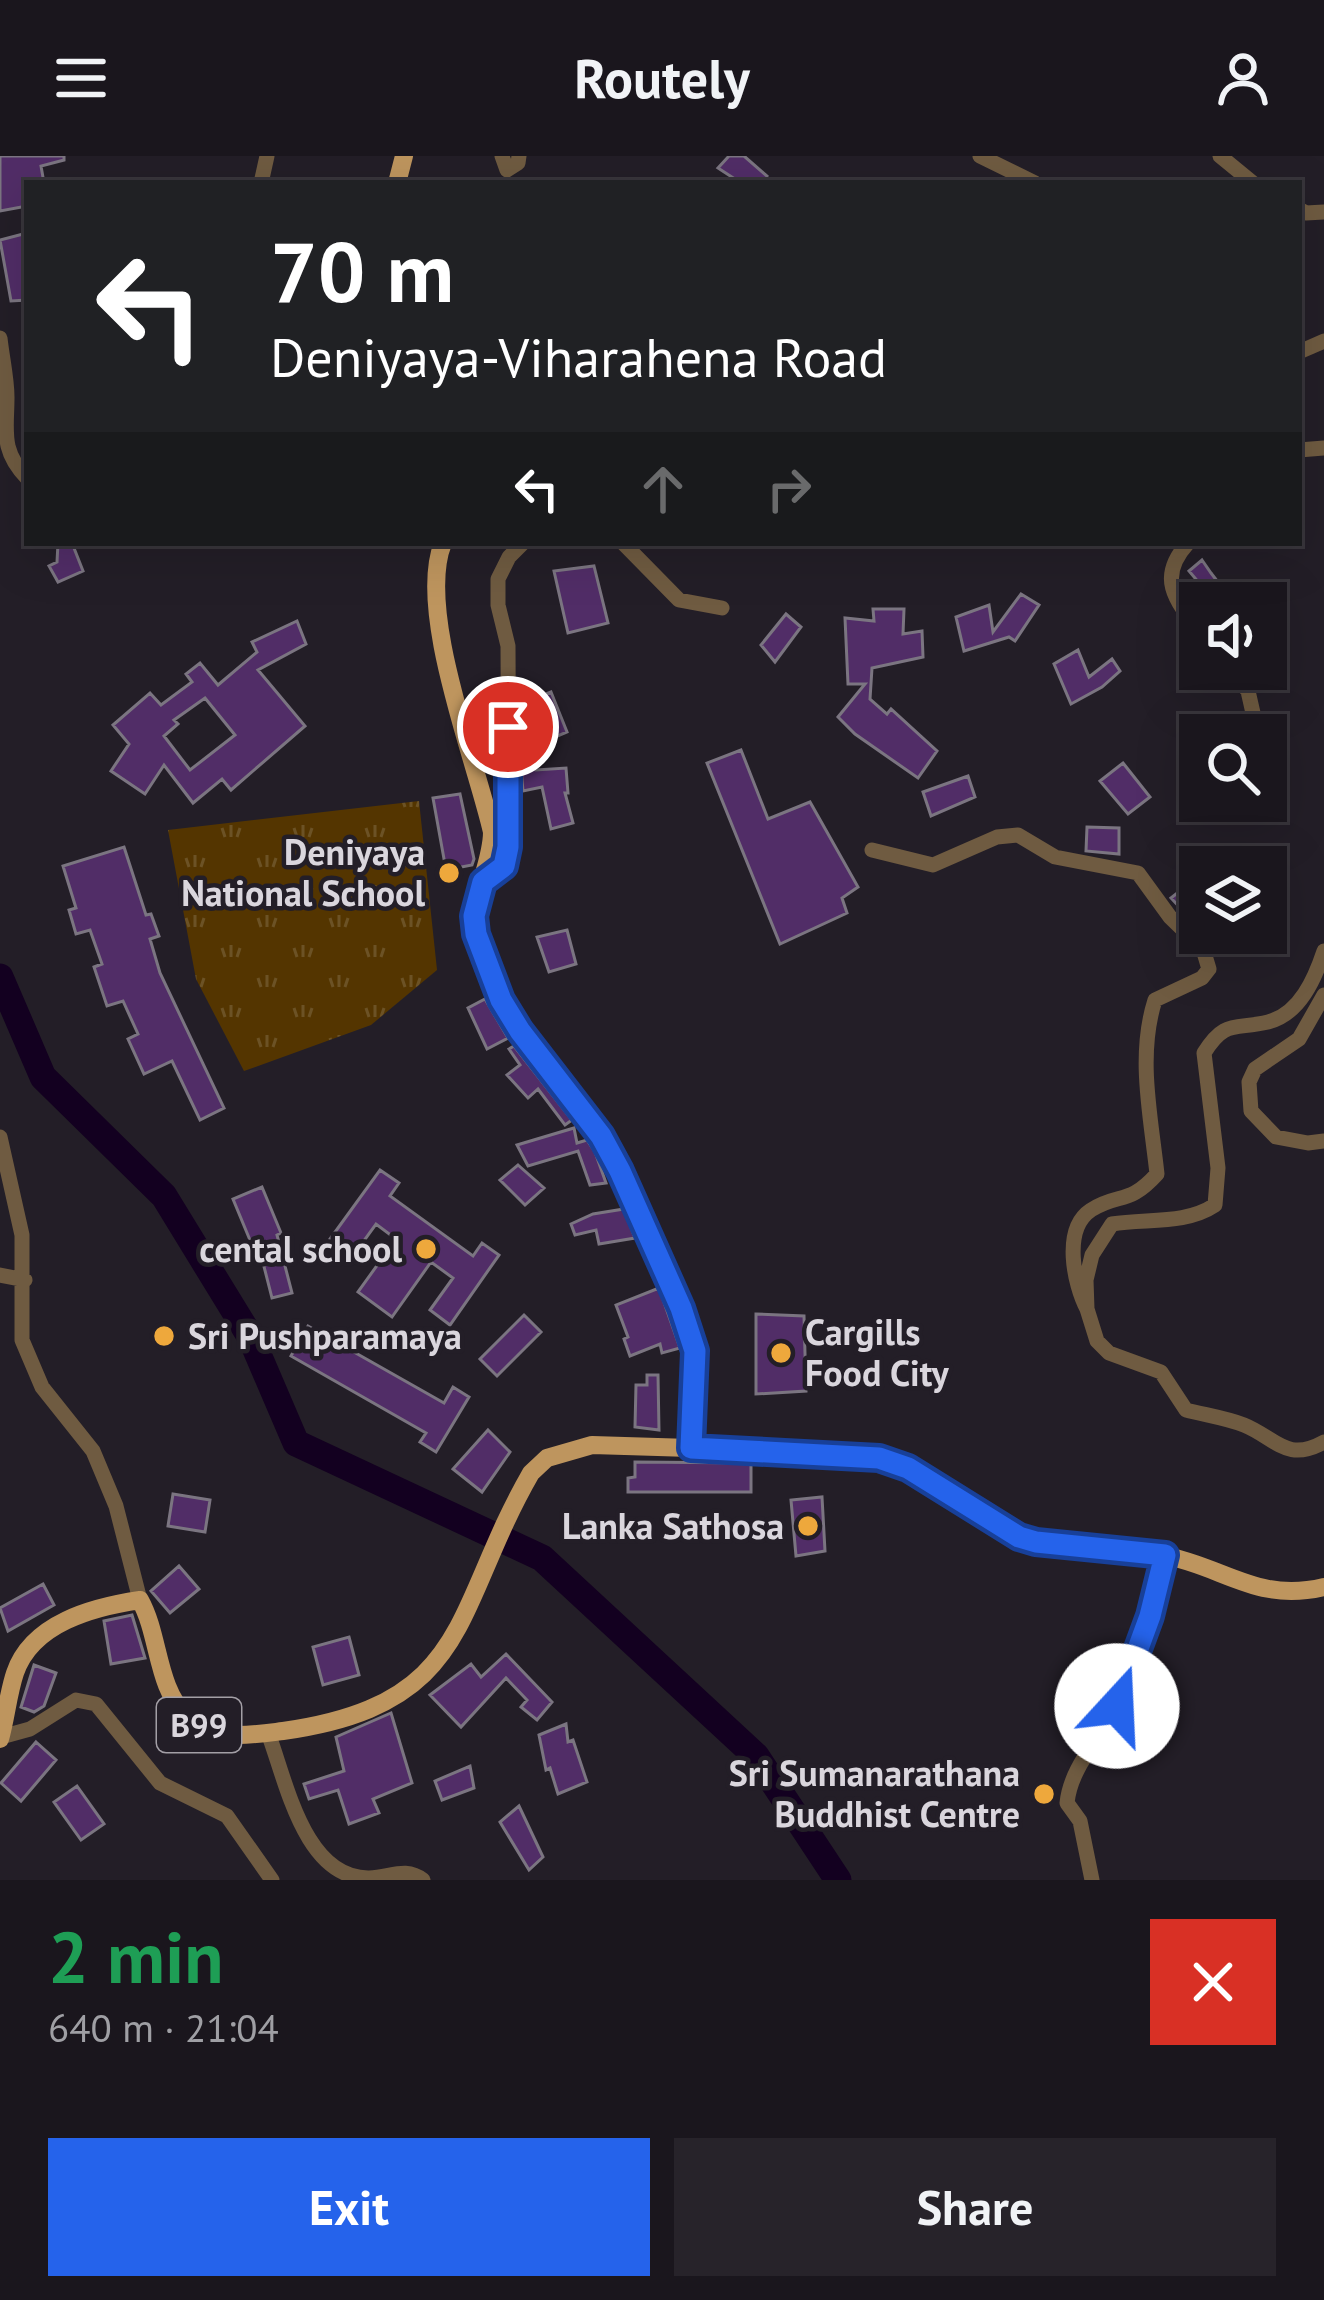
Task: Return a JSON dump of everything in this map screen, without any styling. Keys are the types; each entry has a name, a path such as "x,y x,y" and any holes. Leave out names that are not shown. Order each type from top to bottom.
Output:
{"main road":[{"path":"442,546 436,560 441,626 492,832 474,916 476,934 501,1000 531,1047 601,1136 620,1171 692,1335 696,1370 691,1448"},
{"name":"B99","path":"140,1600 175,1700 188,1718 209,1731 268,1733 353,1715 406,1690 443,1653 531,1473 547,1458 592,1445 879,1458 908,1468 1019,1537 1036,1542 1165,1555 1269,1592 1324,1587"},
{"path":"0,1738 14,1674 26,1650 45,1631 72,1618 140,1600"}],"street":[{"path":"502,156 507,170 518,163 519,156"},
{"path":"980,156 1029,180"},
{"path":"1220,156 1249,180"},
{"path":"0,338 8,400 4,439 24,475"},
{"path":"483,882 504,866 508,847 508,646 498,605 498,579 520,546"},
{"path":"626,546 679,600 722,608"},
{"path":"1179,599 1169,583 1171,562 1185,546"},
{"path":"872,850 933,865 997,836 1018,835 1055,857 1138,873 1169,917 1203,949 1208,969 1202,978 1155,1000 1148,1021 1146,1064 1156,1174 1138,1194 1089,1211 1076,1227 1074,1271 1097,1341 1109,1353 1161,1372 1186,1410 1245,1425 1287,1450 1312,1449 1324,1442"},
{"path":"1087,1309 1086,1280 1092,1255 1112,1224 1177,1219 1201,1214 1215,1205 1218,1168 1204,1053 1229,1026 1270,1022 1288,1012 1313,983 1324,950"},
{"path":"1324,995 1299,1039 1255,1069 1249,1082 1251,1112 1276,1137 1308,1144 1324,1141"},
{"path":"0,1137 22,1235 22,1340 42,1387 93,1451 116,1506 140,1600"},
{"path":"0,1275 25,1280"},
{"path":"1091,1880 1080,1821 1067,1804 1070,1782 1117,1706 1150,1616 1165,1555"},
{"path":"0,1738 30,1729 76,1700 96,1704 160,1783 227,1816 272,1880"},
{"path":"268,1733 316,1851 337,1868 367,1879 400,1872 423,1880"}],"green space":[{"path":"419,801 437,970 371,1025 244,1071 196,979 168,830"}],"building":[{"path":"0,156 64,156 64,160 41,166 43,180 24,180 24,207 0,211"},
{"path":"729,156 744,156 767,176 765,180 736,180 718,168"},
{"path":"24,234 24,300 11,301 0,240"},
{"path":"58,546 73,546 83,571 58,582 49,566 57,562"},
{"path":"1202,560 1218,582 1198,582 1189,571"},
{"path":"594,566 608,623 568,633 554,571"},
{"path":"1021,594 1039,605 1015,641 1009,637 964,651 956,617 989,605 993,632"},
{"path":"873,609 904,609 903,634 922,631 923,657 872,668 870,699 887,714 891,709 937,751 918,778 838,717 865,684 848,684 845,618 874,621"},
{"path":"786,614 801,627 775,662 761,645"},
{"path":"297,621 306,644 258,670 305,726 231,790 222,779 193,803 164,765 145,794 111,771 129,744 113,725 150,693 161,705 192,682 186,674 200,663 218,685 257,652 252,642","holes":["205,698 235,735 190,770 164,736 178,724 174,720"]},
{"path":"1078,650 1089,677 1112,659 1120,671 1071,704 1054,664"},
{"path":"551,692 567,732 546,741 530,700"},
{"path":"741,750 768,819 810,802 858,887 842,898 847,913 780,944 707,763"},
{"path":"1123,763 1150,797 1128,814 1100,781"},
{"path":"535,765 536,770 566,768 565,793 573,823 551,829 542,787 523,791 521,767"},
{"path":"968,776 975,797 931,816 923,792"},
{"path":"460,794 474,859 472,865 446,870 433,798"},
{"path":"1087,827 1119,828 1119,854 1086,851"},
{"path":"124,847 146,915 151,914 159,936 150,939 160,973 224,1108 200,1120 172,1061 144,1074 128,1039 138,1034 123,1001 107,1006 94,967 102,964 90,930 76,934 69,910 76,908 63,866"},
{"path":"567,930 576,964 549,972 537,937"},
{"path":"485,999 508,1038 487,1049 468,1008"},
{"path":"514,1046 572,1120 565,1125 538,1089 528,1098 507,1075 520,1065 509,1049"},
{"path":"574,1128 577,1143 587,1140 595,1152 606,1183 590,1185 578,1151 528,1166 517,1145"},
{"path":"518,1165 544,1188 525,1205 500,1180"},
{"name":"cental school","path":"380,1170 399,1183 390,1196 473,1256 482,1243 499,1255 450,1325 430,1310 453,1278 431,1262 392,1317 358,1292 396,1239 376,1224 353,1256 330,1239"},
{"path":"262,1187 281,1233 277,1235 292,1293 272,1298 258,1243 252,1245 233,1199"},
{"path":"624,1209 635,1238 599,1244 596,1230 575,1235 571,1224 593,1214"},
{"path":"659,1288 680,1348 662,1353 660,1344 630,1356 616,1305"},
{"name":"Cargills Food City","path":"756,1314 804,1316 806,1391 756,1394"},
{"path":"524,1315 541,1332 497,1376 480,1359"},
{"path":"308,1326 444,1403 453,1387 469,1397 436,1452 420,1442 426,1433 291,1356"},
{"path":"647,1375 658,1375 659,1430 635,1427 636,1385 647,1385"},
{"path":"488,1430 510,1452 482,1492 453,1469"},
{"path":"635,1462 751,1463 751,1492 628,1492"},
{"path":"173,1494 210,1500 205,1532 168,1526"},
{"name":"Lanka Sathosa","path":"822,1497 825,1551 796,1556 791,1500"},
{"path":"179,1566 199,1589 170,1613 151,1591"},
{"path":"43,1584 54,1605 8,1631 0,1608"},
{"path":"132,1615 145,1658 111,1664 104,1621"},
{"path":"349,1637 359,1675 323,1685 313,1647"},
{"path":"506,1654 552,1702 537,1720 521,1707 527,1700 506,1678 461,1727 430,1695 471,1664 481,1677"},
{"path":"34,1665 56,1673 44,1706 34,1712 21,1707"},
{"path":"391,1713 412,1783 373,1799 379,1813 349,1824 338,1790 309,1799 304,1784 344,1771 336,1737"},
{"path":"566,1724 568,1742 573,1740 587,1782 558,1794 550,1768 546,1770 539,1735"},
{"path":"36,1742 56,1760 21,1801 1,1783"},
{"path":"470,1766 474,1788 442,1800 435,1781"},
{"path":"77,1786 104,1824 81,1840 54,1802"},
{"path":"519,1806 543,1857 529,1870 500,1822"}],"waterway":[{"path":"0,977 43,1077 164,1196 251,1338 296,1443 542,1558 756,1756 838,1880"}],"place":[{"name":"Deniyaya National School","path":"449,873"},
{"name":"cental school","path":"426,1249"},
{"name":"Sri Pushparamaya","path":"164,1336"},
{"name":"Cargills Food City","path":"781,1353"},
{"name":"Lanka Sathosa","path":"808,1526"},
{"name":"Sri Sumanarathana Buddhist Centre","path":"1044,1794"}],"route":[{"path":"508,727 508,847 504,866 483,882 474,916 476,934 501,1000 520,1031 601,1136 681,1308 695,1351 691,1448 879,1458 908,1468 1019,1537 1165,1555 1150,1616 1117,1706"}]}
